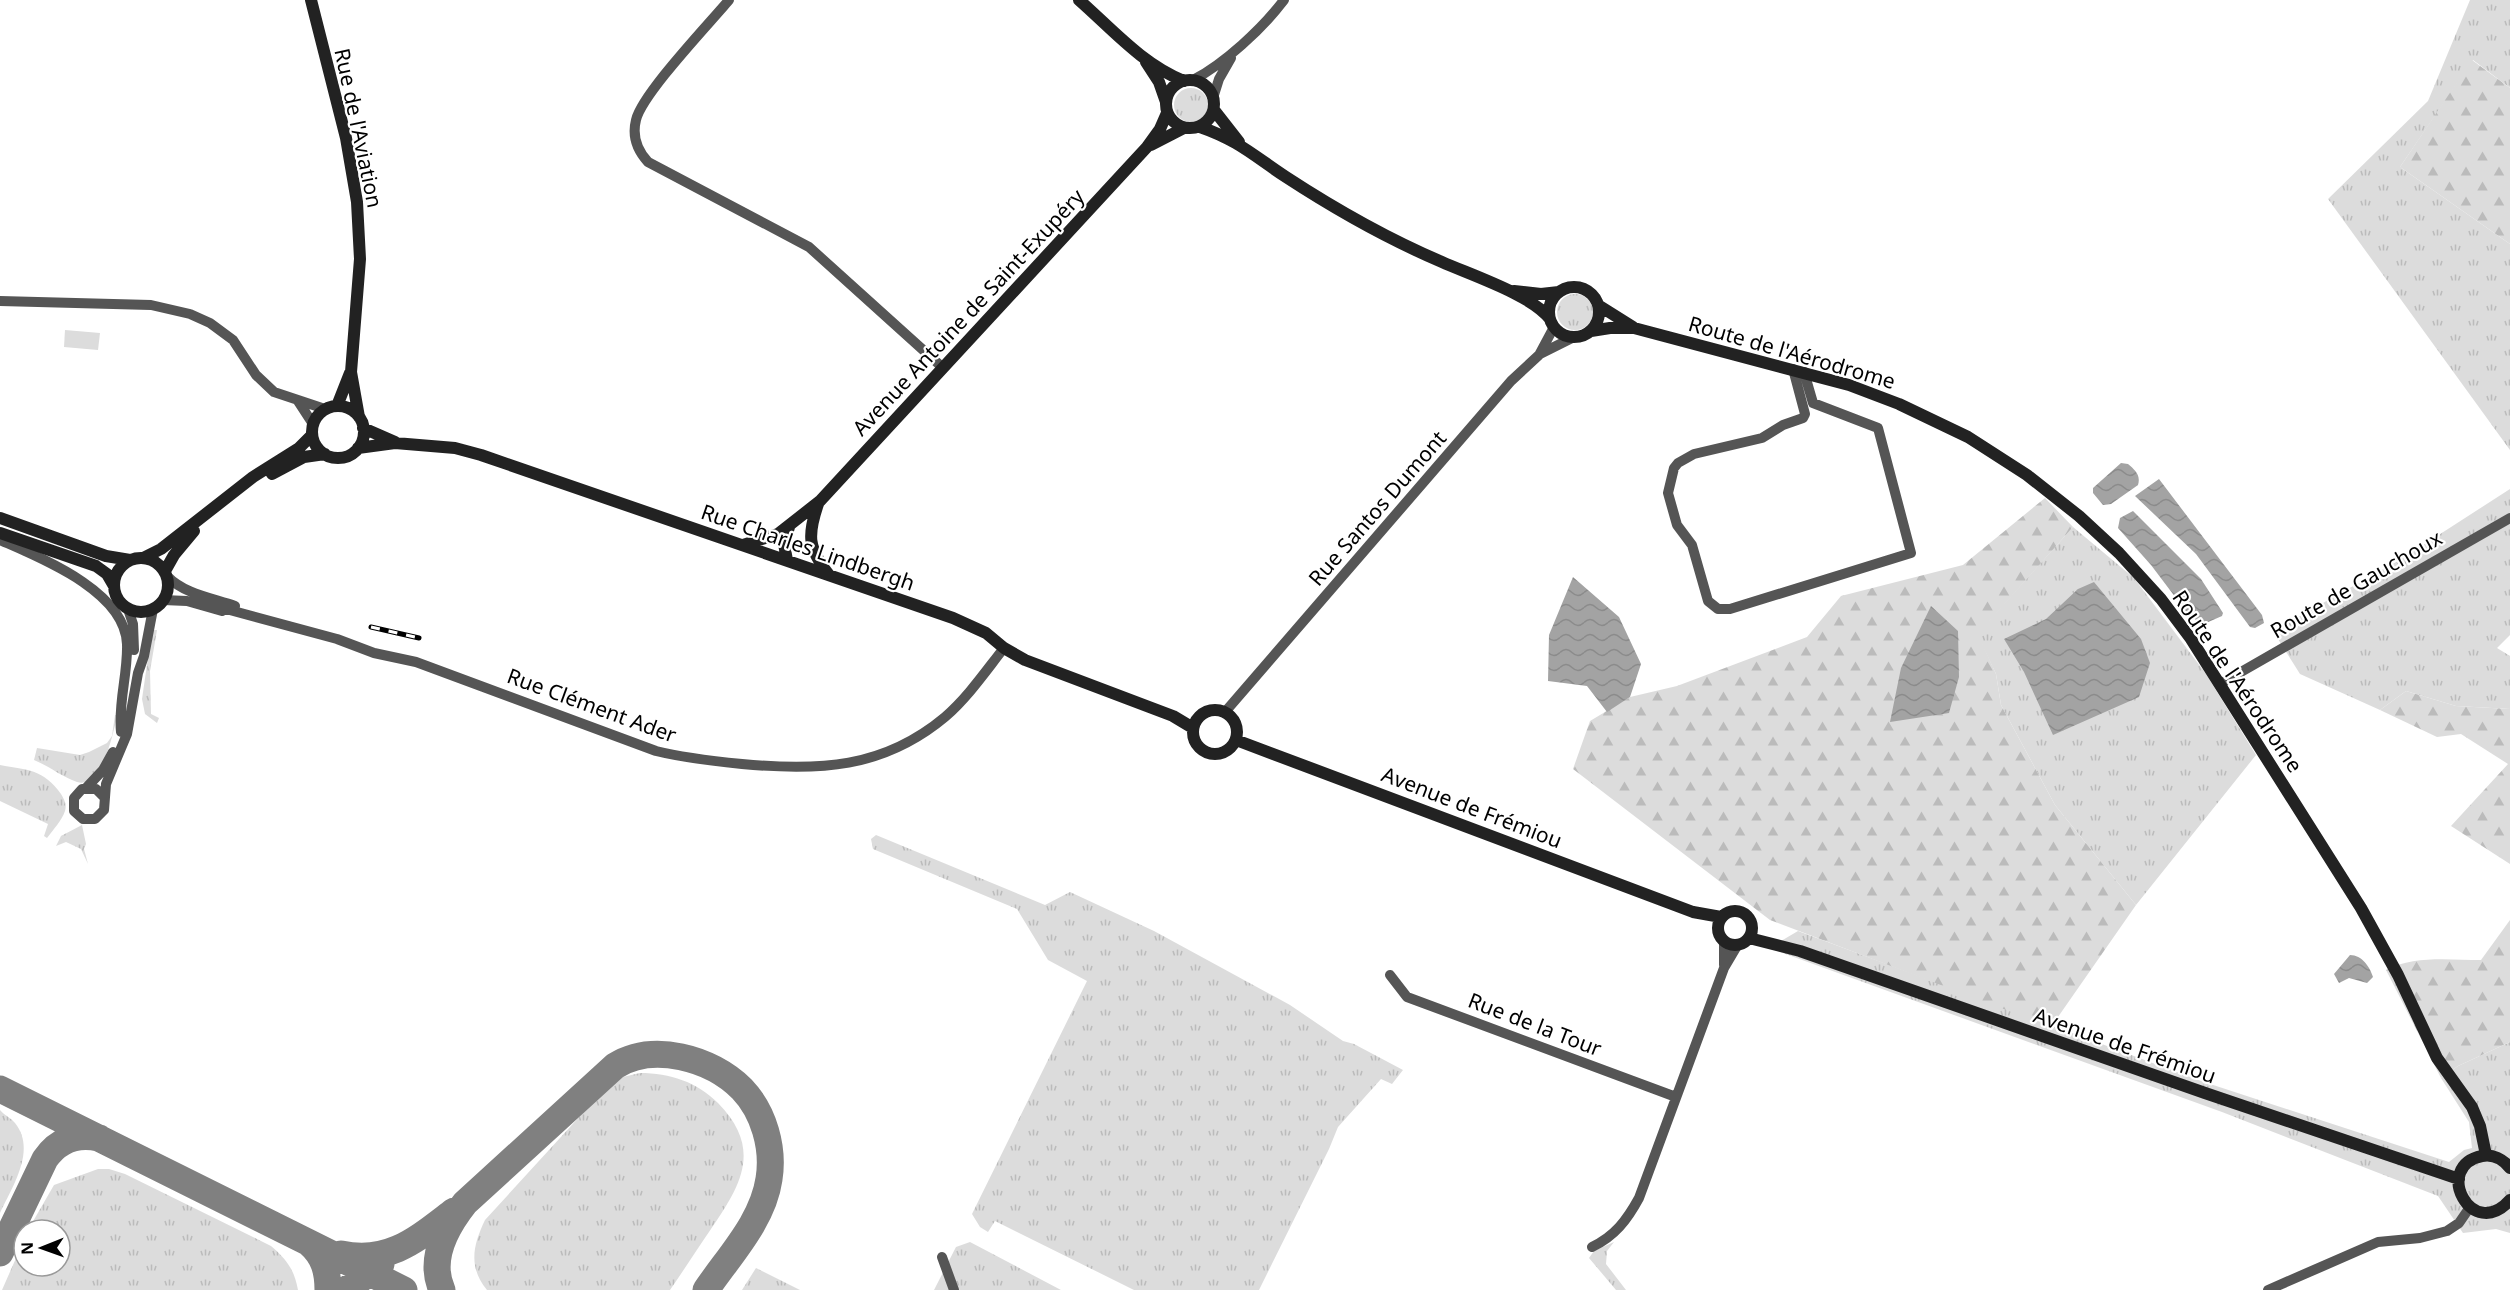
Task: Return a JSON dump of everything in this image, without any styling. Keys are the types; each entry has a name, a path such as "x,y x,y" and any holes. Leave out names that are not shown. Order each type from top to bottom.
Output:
{"street":[{"name":"Rue de l'Aviation","path":"310,0 346,138 357,202 360,259 351,372 361,422"},
{"path":"729,0 641,107 635,132 641,154 648,162 809,248 942,367"},
{"path":"1079,0 1142,56 1169,75 1207,87 1214,104 1241,144"},
{"path":"1167,108 1171,90 1210,71 1236,50 1284,0"},
{"path":"1200,127 1211,117 1219,79 1236,50"},
{"path":"1142,56 1159,82 1167,108 1177,125 1184,128 1200,127 1241,144 1284,176 1366,224 1425,255 1510,291 1545,313 1562,334 1572,338"},
{"name":"Avenue Antoine de Saint-Exupéry","path":"743,545 767,539 789,527 818,503 1147,147 1160,129 1167,108"},
{"name":"Avenue Antoine de Saint-Exupéry","path":"1147,147 1184,128"},
{"path":"1539,355 1591,331 1599,318 1599,304 1592,293 1585,288 1569,287 1554,296 1549,310 1552,323"},
{"path":"1510,291 1541,294 1559,292"},
{"path":"0,301 151,305 190,314 233,340 256,375 278,395 331,407 349,408 361,422 363,435 358,448 343,457 325,454 304,457 238,490"},
{"name":"Route de l'Aérodrome","path":"1599,304 1634,328"},
{"name":"Rue Santos Dumont","path":"1225,712 1511,381 1539,355 1552,323"},
{"name":"Route de l'Aérodrome","path":"1591,331 1634,328 1849,385 1899,404 1968,437 2027,475 2079,516 2120,553 2175,617 2220,684 2366,917 2398,975 2437,1059 2472,1107 2480,1126 2486,1155"},
{"path":"1799,371 1813,403 1878,428 1911,553 1730,609 1718,609 1708,602 1692,545 1677,525 1668,493 1669,484 1676,465 1687,457 1762,438 1783,425 1803,418 1805,414 1799,371"},
{"name":"Rue de l'Aviation","path":"331,407 351,372"},
{"path":"298,400 313,429 316,446 325,454"},
{"path":"0,518 106,556 130,560 143,558 161,549 253,477 299,448 331,407"},
{"name":"Rue Charles Lindbergh","path":"361,422 395,442"},
{"name":"Rue Charles Lindbergh","path":"358,448 395,442 455,448 481,455 972,625 1004,648 1036,665 1173,716 1193,728"},
{"name":"Avenue Antoine de Saint-Exupéry","path":"810,543 812,521 818,503"},
{"path":"166,574 181,546 215,508"},
{"name":"Route de Gauchoux","path":"2220,684 2510,518"},
{"path":"789,527 784,544 789,561 805,553 810,543"},
{"path":"0,533 96,566 107,574 117,597 128,609 134,634 133,662 126,712 110,759 87,787 77,792 73,801 74,811 80,817 92,820 100,815 105,807 106,784 127,734 153,609"},
{"path":"0,540 67,572 101,597 120,618 127,635 119,715 121,732"},
{"path":"810,543 816,558 829,575"},
{"path":"128,609 138,612 153,609 163,600 168,591 166,574 156,562 143,558"},
{"path":"114,586 117,573 130,560"},
{"name":"Rue Clément Ader","path":"166,574 173,583 196,594 402,655 656,751 695,759 809,768 861,760 885,753 919,735 945,717 963,700 1004,648"},
{"name":"Rue Clément Ader","path":"163,600 187,601 222,611 226,609 336,639 374,654 416,662"},
{"path":"1205,711 1225,712 1237,727 1236,740 1226,751 1219,754 1205,752 1195,742 1193,728 1199,716 1205,711"},
{"name":"Avenue de Frémiou","path":"1236,740 1719,923"},
{"path":"87,787 98,790 104,797"},
{"path":"1592,1246 1605,1241 1626,1220 1638,1198 1725,968 1730,944 1719,923 1731,911 1740,911 1749,918 1751,934 1730,944"},
{"name":"Avenue de Frémiou","path":"1751,934 2459,1179"},
{"name":"Rue de la Tour","path":"1390,975 1407,997 1676,1097"},
{"path":"2510,1168 2502,1160 2486,1155 2468,1162 2459,1179 2460,1194 2470,1207 2486,1213 2495,1211 2510,1201"},
{"path":"2268,1290 2378,1242 2420,1238 2446,1231 2459,1223 2470,1207"},
{"path":"942,1257 954,1290"}],"green space":[{"path":"2470,0 2510,0 2510,88 2473,60 2400,167 2510,244 2510,450 2328,199 2428,101"},
{"path":"2472,60 2510,88 2510,244 2400,167"},
{"path":"1191,88 1203,93 1208,105 1203,117 1191,122 1179,117 1174,105 1179,93"},
{"path":"1575,294 1588,299 1593,312 1588,325 1575,330 1562,325 1557,312 1562,299"},
{"path":"65,330 100,333 98,350 64,347"},
{"path":"2510,489 2510,635 2497,648 2510,656 2510,709 2456,706 2406,691 2380,710 2300,674 2273,631 2403,558"},
{"path":"2045,498 2073,527 1978,634 1996,674 2001,705 2055,805 2136,905 2051,1027 1770,920 1573,769 1590,721 1630,697 1677,686 1807,637 1841,596 1963,565"},
{"path":"2073,527 2134,578 2206,674 2256,755 2136,905 2055,805 2001,705 1996,674 1977,634"},
{"path":"152,630 157,630 150,671 151,714 159,718 157,723 145,714 142,699"},
{"path":"2406,691 2456,706 2510,709 2510,864 2451,826 2508,764 2461,734 2437,737 2380,710"},
{"path":"115,715 117,715 110,745 105,758 100,769 86,782 71,780 34,760 37,748 80,755 107,743 112,736"},
{"path":"0,765 41,775 61,794 65,811 47,838 44,836 48,824 0,801"},
{"path":"82,825 88,864 81,849 66,842 56,846 61,836"},
{"path":"876,835 1045,905 1070,892 1154,931 1290,1005 1343,1041 1354,1044 1403,1070 1392,1084 1381,1079 1338,1127 1259,1290 1134,1290 995,1221 988,1232 980,1227 972,1214 1087,981 1048,960 1017,909 873,849 871,839"},
{"path":"2510,920 2510,1042 2458,1066 2441,1078 2386,970 2420,960 2481,960"},
{"path":"1798,931 2201,1081 2449,1162 2464,1150 2472,1148 2469,1122 2441,1078 2458,1066 2510,1042 2510,1233 2496,1229 2463,1233 2438,1196 2222,1112 1769,948"},
{"path":"640,1073 672,1077 701,1089 718,1103 732,1120 740,1136 743,1151 743,1167 731,1197 670,1290 487,1290 477,1273 474,1256 485,1220 614,1079"},
{"path":"0,1110 15,1123 24,1145 16,1180 0,1213"},
{"path":"98,1169 109,1169 125,1174 271,1246 289,1265 298,1290 2,1290 12,1267 12,1278 72,1278 72,1218 35,1218 54,1185"},
{"path":"970,1242 1061,1290 934,1290 956,1247"},
{"path":"1614,1242 1607,1251 1606,1264 1626,1290 1616,1290 1589,1258 1594,1251"},
{"path":"756,1268 800,1290 742,1290"}],"water":[{"path":"2121,463 2128,464 2135,471 2139,478 2138,485 2111,504 2103,505 2093,493 2093,488"},
{"path":"2159,479 2262,615 2264,623 2255,628 2250,627 2196,554 2135,496"},
{"path":"2133,511 2201,579 2223,613 2222,616 2206,623 2200,623 2188,614 2151,565 2118,528 2120,518"},
{"path":"1573,577 1619,617 1641,664 1630,697 1607,712 1587,686 1548,681 1549,635"},
{"path":"2094,582 2141,639 2150,663 2139,697 2053,735 2024,672 2004,639 2046,619 2078,589"},
{"path":"1931,606 1958,631 1959,677 1949,713 1890,722 1901,668"},
{"path":"2350,955 2362,959 2370,969 2373,977 2367,983 2349,978 2339,983 2334,974"}],"taxiway":[{"path":"442,1290 438,1278 438,1255 451,1222 465,1203 615,1066 647,1055 681,1057 698,1062 729,1078 750,1098 766,1131 770,1155 766,1194 744,1238 706,1290"},
{"path":"0,1089 404,1290"},
{"path":"0,1253 50,1152 76,1137 99,1138"},
{"path":"341,1254 358,1256 389,1252 415,1240 454,1211"},
{"path":"309,1243 324,1264 328,1290"},
{"path":"346,1290 381,1264"}],"railway":[{"path":"371,627 419,638"}]}
